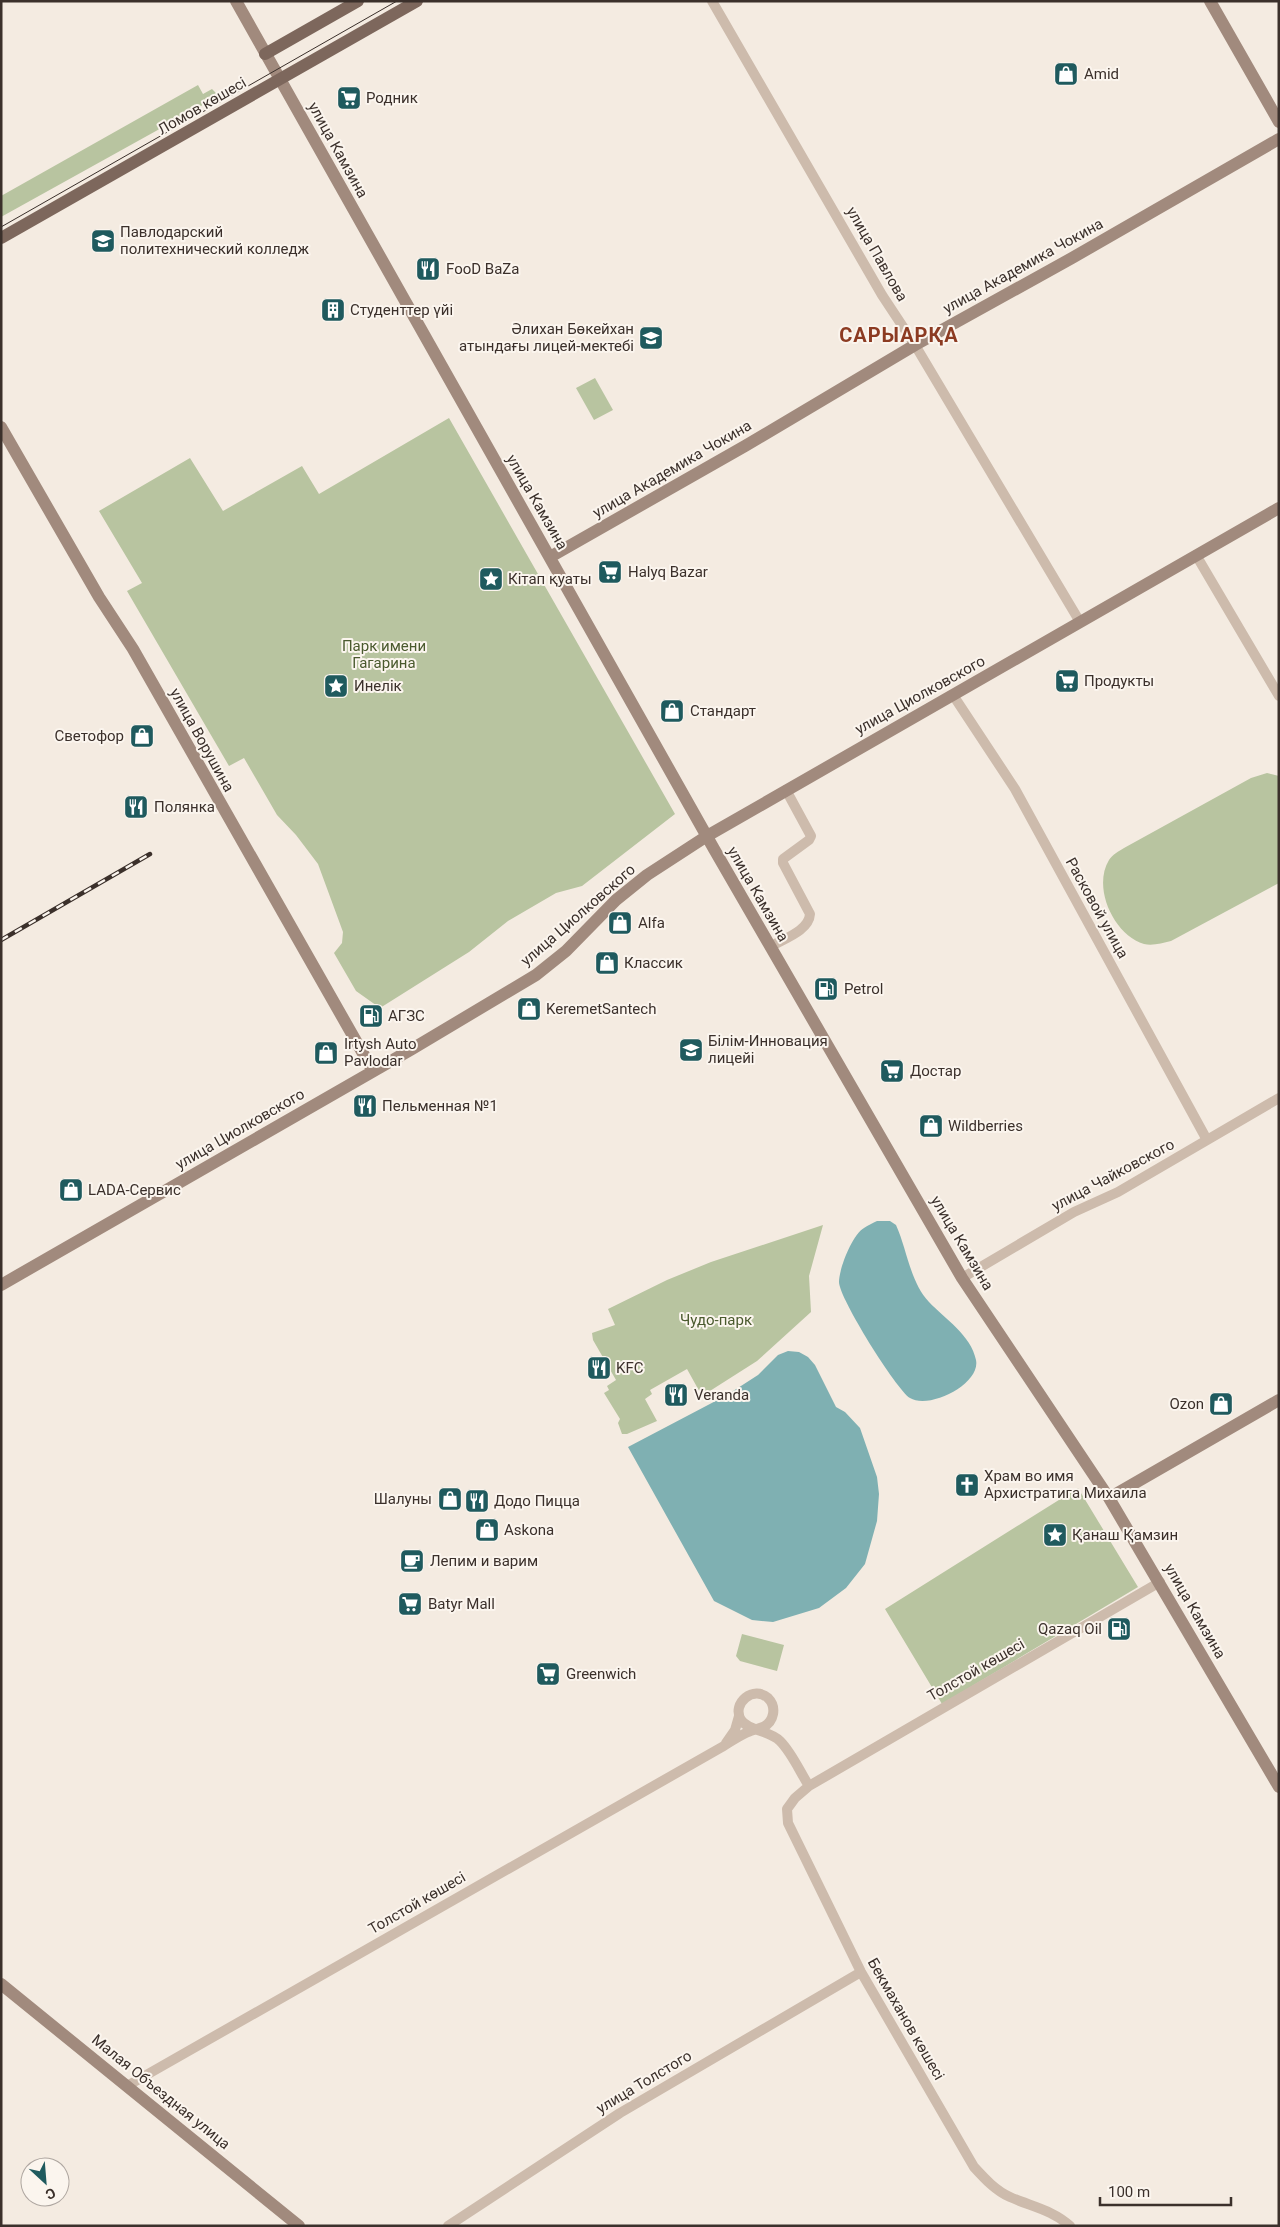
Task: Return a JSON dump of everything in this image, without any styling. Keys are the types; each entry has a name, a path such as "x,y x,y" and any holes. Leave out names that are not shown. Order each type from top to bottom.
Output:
{"main road":[{"name":"улица Камзина","path":"236,1 707,836 962,1278 1109,1498 1279,1787"},
{"path":"265,54 358,1"},
{"name":"Ломов көшесі","path":"1,238 417,1"},
{"path":"1210,1 1279,122"},
{"name":"улица Академика Чокина","path":"550,557 746,446 914,345 1065,262 1279,139"},
{"name":"улица Ворушина","path":"1,427 100,597 133,649 373,1072"},
{"name":"улица Циолковского","path":"1,1285 373,1072 536,975 566,951 616,900 647,875 707,836 1279,508"},
{"path":"1109,1498 1279,1400"},
{"name":"Малая Объездная улица","path":"1,1984 300,2226"}],"street":[{"name":"улица Павлова","path":"712,1 882,295 1080,622"},
{"path":"1196,555 1279,696"},
{"name":"Расковой улица","path":"953,695 1015,789 1207,1140"},
{"path":"770,946 805,926 809,921 810,914 783,863 784,859 809,840 811,836 786,790"},
{"name":"улица Чайковского","path":"962,1278 1074,1212 1118,1192 1279,1098"},
{"name":"Толстой көшесі","path":"809,1786 1160,1582"},
{"path":"780,1741 768,1732 746,1725 739,1716 738,1710 742,1700 752,1694 763,1695 768,1698 773,1708 775,1726 780,1741 809,1786"},
{"path":"722,1747 768,1724 773,1713"},
{"path":"722,1747 734,1730 739,1716"},
{"name":"Толстой көшесі","path":"127,2086 722,1747"},
{"name":"Бекмаханов көшесі","path":"809,1786 787,1809 788,1823 861,1972 974,2168 987,2182 1010,2197 1034,2205 1070,2226"},
{"name":"улица Толстого","path":"448,2226 620,2113 861,1972"}],"green space":[{"path":"198,85 203,94 212,89 219,96 1,217 1,196"},
{"path":"595,378 613,410 594,420 576,388"},
{"name":"Парк имени Гагарина","path":"449,418 675,814 582,886 556,893 508,921 469,952 380,1008 356,991 334,953 342,943 343,932 318,864 296,835 277,815 244,758 229,766 127,591 142,583 99,511 190,458 223,511 302,466 319,494"},
{"path":"1267,773 1279,776 1279,883 1171,941 1144,944 1133,939 1123,931 1115,921 1105,897 1104,871 1110,858 1124,848 1251,778"},
{"name":"Чудо-парк","path":"823,1225 809,1276 811,1312 757,1361 702,1396 687,1369 650,1390 652,1394 645,1399 657,1421 627,1434 622,1434 618,1423 620,1419 604,1393 609,1390 607,1386 616,1380 593,1340 592,1333 615,1325 608,1309 667,1280 711,1262"},
{"path":"1078,1488 1138,1587 942,1704 885,1609"},
{"path":"742,1634 784,1645 777,1671 740,1661 736,1656"}],"water":[{"path":"877,1221 890,1221 896,1225 917,1285 929,1302 963,1335 973,1351 976,1360 975,1369 970,1378 962,1386 941,1398 918,1401 910,1398 903,1391 869,1343 841,1291 840,1276 851,1245 859,1232"},
{"path":"788,1351 799,1352 808,1357 815,1365 836,1407 845,1412 860,1428 877,1477 879,1494 877,1521 865,1564 846,1588 819,1608 773,1622 752,1620 714,1601 628,1447 727,1395 758,1375 778,1355"}],"tram line":[{"path":"1,227 397,1"}],"railway":[{"path":"1,940 150,854"}],"place":[{"name":"Amid","path":"1066,74"},
{"name":"Родник","path":"349,98"},
{"name":"Павлодарский политехнический колледж","path":"103,241"},
{"name":"FooD BaZa","path":"428,269"},
{"name":"Студенттер үйі","path":"333,310"},
{"name":"Әлихан Бөкейхан атындағы лицей-мектебі","path":"651,338"},
{"name":"Halyq Bazar","path":"610,572"},
{"name":"Кітап қуаты","path":"491,579"},
{"name":"Продукты","path":"1067,681"},
{"name":"Инелік","path":"336,686"},
{"name":"Стандарт","path":"672,711"},
{"name":"Светофор","path":"142,736"},
{"name":"Полянка","path":"136,807"},
{"name":"Alfa","path":"620,923"},
{"name":"Классик","path":"607,963"},
{"name":"Petrol","path":"826,989"},
{"name":"KeremetSantech","path":"529,1009"},
{"name":"АГЗС","path":"371,1016"},
{"name":"Білім-Инновация лицейі","path":"691,1050"},
{"name":"Irtysh Auto Pavlodar","path":"326,1053"},
{"name":"Достар","path":"892,1071"},
{"name":"Пельменная №1","path":"365,1106"},
{"name":"Wildberries","path":"931,1126"},
{"name":"LADA-Сервис","path":"71,1190"},
{"name":"KFC","path":"599,1368"},
{"name":"Veranda","path":"676,1395"},
{"name":"Ozon","path":"1221,1404"},
{"name":"Храм во имя Архистратига Михаила","path":"967,1485"},
{"name":"Шалуны","path":"450,1499"},
{"name":"Додо Пицца","path":"477,1501"},
{"name":"Askona","path":"487,1530"},
{"name":"Қанаш Қамзин","path":"1055,1535"},
{"name":"Лепим и варим","path":"412,1561"},
{"name":"Batyr Mall","path":"410,1604"},
{"name":"Qazaq Oil","path":"1119,1629"},
{"name":"Greenwich","path":"548,1674"}],"district":[{"name":"САРЫАРҚА","path":"899,335"}]}
